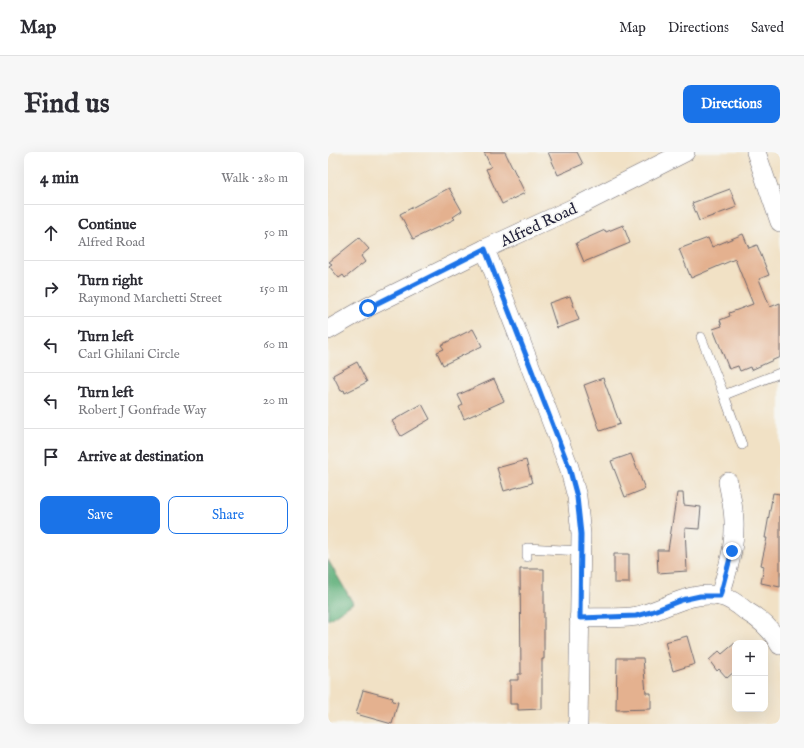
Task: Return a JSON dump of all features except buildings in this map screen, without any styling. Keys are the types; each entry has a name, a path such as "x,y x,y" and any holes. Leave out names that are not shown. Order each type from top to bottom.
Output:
{"street":[{"name":"Alfred Road","path":"328,330 368,308 485,249 576,207 685,152"},
{"path":"756,152 780,222"},
{"path":"485,249 569,467 577,497 581,534 578,724"},
{"path":"720,596 732,551 734,528 728,482"},
{"path":"580,618 636,616 682,600 700,596 720,596 735,603 765,625 780,645"}],"lane":[{"path":"701,338 742,445"},
{"path":"724,395 780,373"},
{"path":"527,557 526,548 580,551"}],"green space":[{"path":"328,560 353,603 328,620"}],"route":[{"path":"368,308 485,249 569,467 577,497 581,534 580,618 636,616 682,600 700,596 720,596 732,551"}]}
